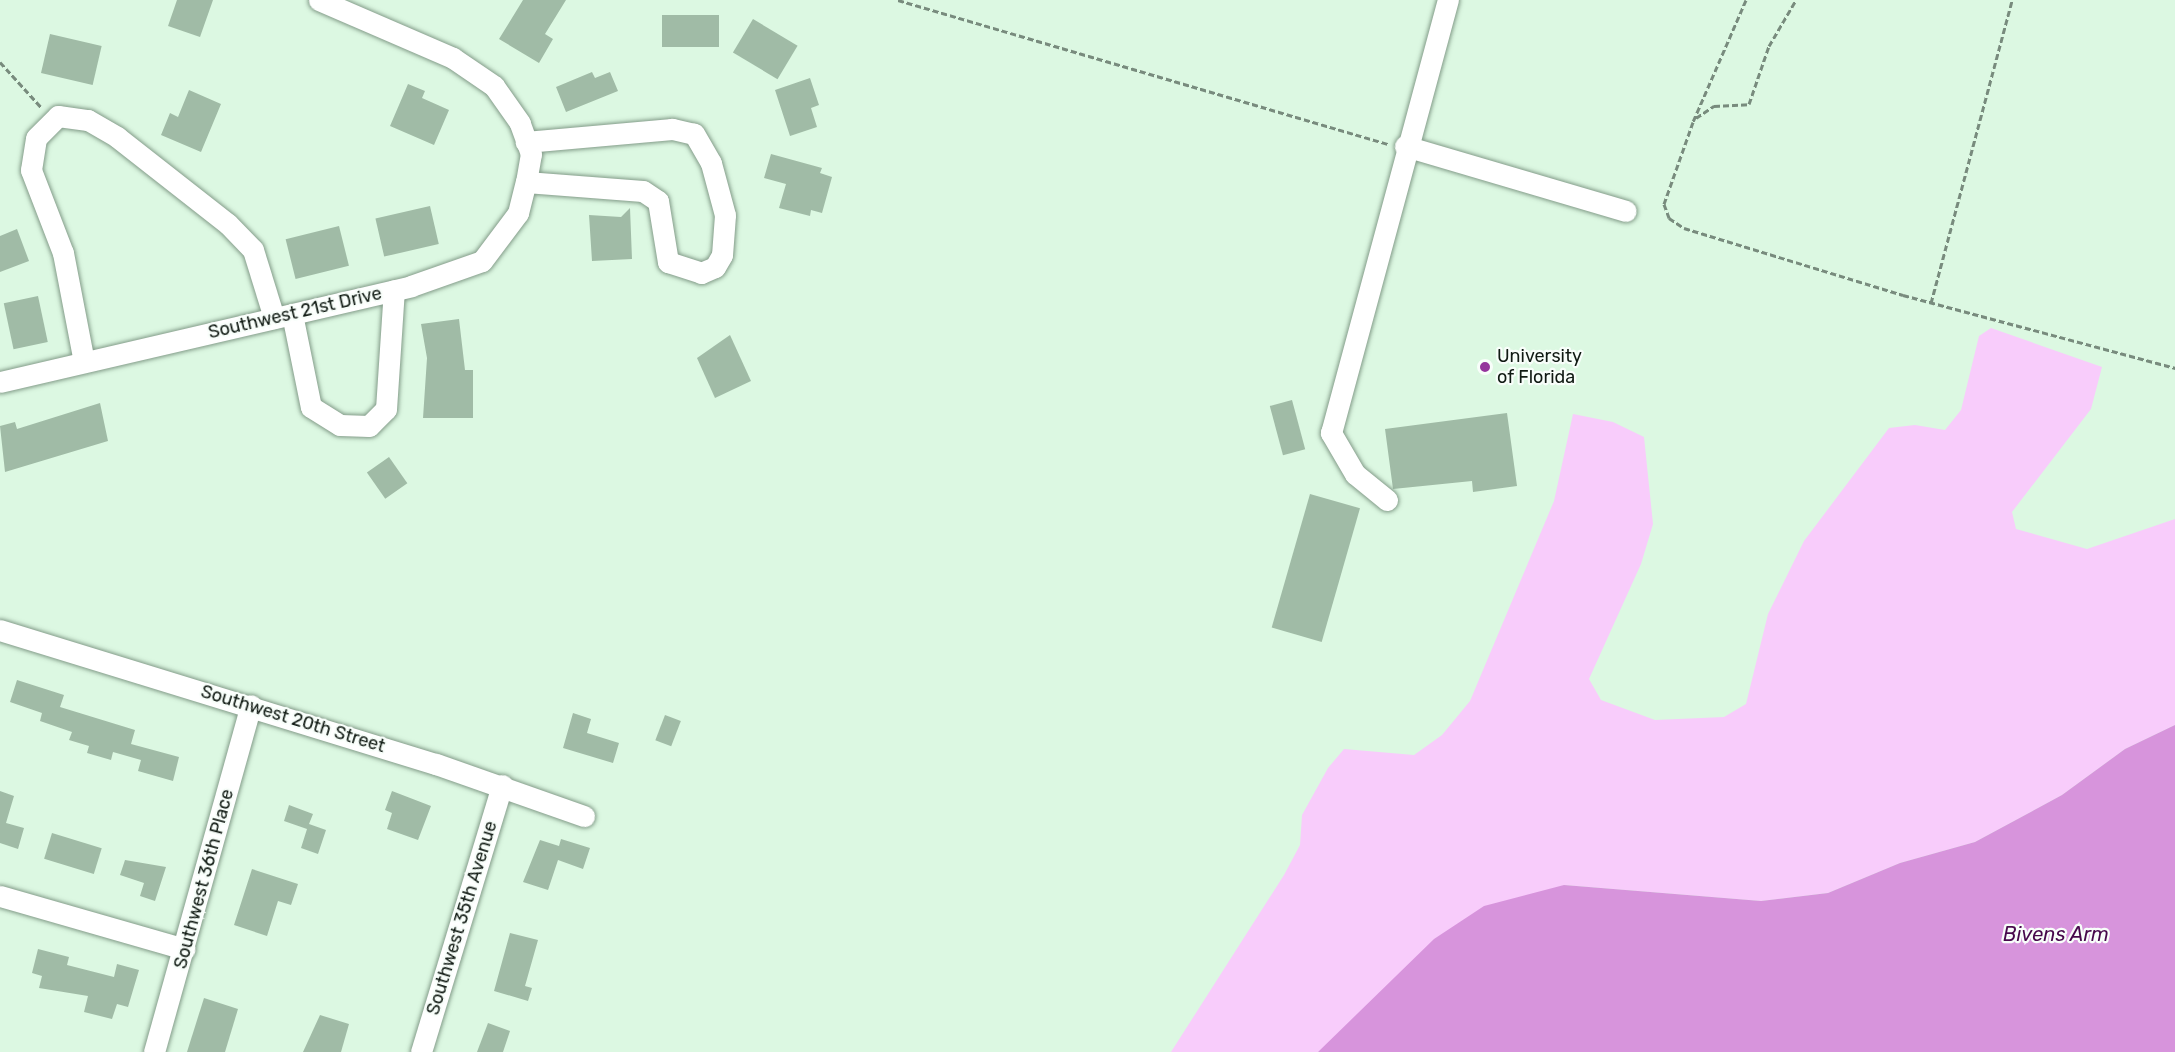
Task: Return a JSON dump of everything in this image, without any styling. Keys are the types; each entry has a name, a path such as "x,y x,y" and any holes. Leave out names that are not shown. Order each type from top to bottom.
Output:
{"street":[{"path":"319,0 453,58 494,86 526,142 529,174 642,191 658,201 668,262 701,273 715,267 722,255 725,215 711,163 694,134 672,129 526,142"},
{"path":"1387,500 1355,474 1331,433 1404,150 1448,0"},
{"path":"84,362 63,253 31,170 36,138 53,119 88,120 117,137 228,224 253,250 283,316 311,407 340,424 369,426 386,409 394,290"},
{"path":"1404,150 1626,211"},
{"name":"Southwest 21st Drive","path":"0,382 394,290 482,261 518,213 529,174"},
{"name":"Southwest 20th Street","path":"0,630 251,705 502,785 584,816"},
{"name":"Southwest 36th Place","path":"154,1052 185,950 251,705"},
{"name":"Southwest 35th Avenue","path":"422,1052 502,785"},
{"path":"0,896 185,950"}],"path":[{"path":"898,0 1377,139 1404,150"},
{"path":"1746,0 1693,122 1664,204 1669,218 1684,228 1931,303 2175,368"},
{"path":"1693,122 1703,109 1749,104 1769,46 1796,0"},
{"path":"1931,303 2012,0"},
{"path":"0,62 53,119"}],"shaded area":[{"path":"1991,328 2102,367 2091,409 2012,512 2016,529 2087,549 2175,519 2175,725 2125,749 2062,795 1975,842 1900,863 1828,893 1761,901 1564,885 1318,1052 1171,1052 1284,875 1300,845 1302,815 1328,768 1344,749 1414,755 1442,735 1470,701 1554,501 1573,414 1613,422 1644,437 1653,524 1641,564 1589,679 1601,700 1655,720 1724,717 1746,704 1768,614 1804,541 1889,428 1915,425 1945,430 1961,410 1979,336"}],"water":[{"name":"Bivens Arm","path":"2175,725 2175,1052 1318,1052 1434,939 1484,906 1564,885 1761,901 1828,893 1900,863 1975,842 2062,795 2125,749"}],"building":[{"path":"177,0 213,0 200,37 168,26"},
{"path":"523,0 566,0 545,34 553,39 539,63 499,39"},
{"path":"662,15 719,15 719,47 662,47"},
{"path":"753,19 798,46 777,79 733,52"},
{"path":"50,34 102,46 93,85 41,73"},
{"path":"592,72 595,78 610,72 618,91 566,112 556,87"},
{"path":"810,78 819,105 811,108 817,127 790,136 775,90"},
{"path":"408,84 425,91 422,98 449,110 434,145 390,126"},
{"path":"189,90 221,104 201,152 161,135 170,113 178,117"},
{"path":"771,154 822,168 820,173 832,177 822,213 811,210 810,216 779,208 786,184 764,178"},
{"path":"430,206 439,244 384,257 375,219"},
{"path":"630,208 632,259 592,261 589,215 621,217"},
{"path":"339,226 349,266 296,279 286,239"},
{"path":"17,229 29,261 0,272 0,236"},
{"path":"38,296 48,342 14,349 4,303"},
{"path":"459,319 465,370 473,370 473,418 423,418 427,358 421,324"},
{"path":"730,335 751,381 715,398 697,358"},
{"path":"1292,400 1305,449 1283,455 1270,406"},
{"path":"100,403 108,441 5,472 0,426 15,422 17,429"},
{"path":"1507,413 1517,486 1473,492 1472,481 1393,489 1385,429"},
{"path":"389,457 407,483 385,499 367,472"},
{"path":"1310,494 1360,508 1322,642 1272,628"},
{"path":"17,680 64,695 60,707 135,730 131,744 179,757 173,781 138,771 141,760 113,752 111,760 87,753 89,746 69,740 72,732 40,721 42,713 10,702"},
{"path":"573,713 591,719 587,733 619,743 613,763 563,748"},
{"path":"665,715 681,721 671,746 655,740"},
{"path":"0,791 14,796 6,823 24,828 18,849 0,843"},
{"path":"392,791 431,806 418,840 387,829 392,813 385,810"},
{"path":"289,805 313,814 309,824 326,830 318,854 301,848 307,829 284,821"},
{"path":"52,833 102,848 94,874 44,859"},
{"path":"561,839 590,848 583,869 558,860 548,890 523,882 540,840 559,846"},
{"path":"125,860 166,867 155,901 140,896 144,883 120,875"},
{"path":"252,869 298,884 291,905 278,901 267,936 234,925"},
{"path":"510,933 538,940 525,986 532,988 528,1001 494,991"},
{"path":"38,949 69,957 67,965 114,977 117,964 139,970 128,1007 117,1004 112,1019 84,1012 88,996 39,988 42,976 32,973"},
{"path":"204,998 238,1009 225,1052 187,1052"},
{"path":"320,1015 349,1024 341,1052 303,1052"},
{"path":"488,1023 510,1031 503,1052 477,1052"}],"place":[{"name":"University of Florida","path":"1485,367"}]}
